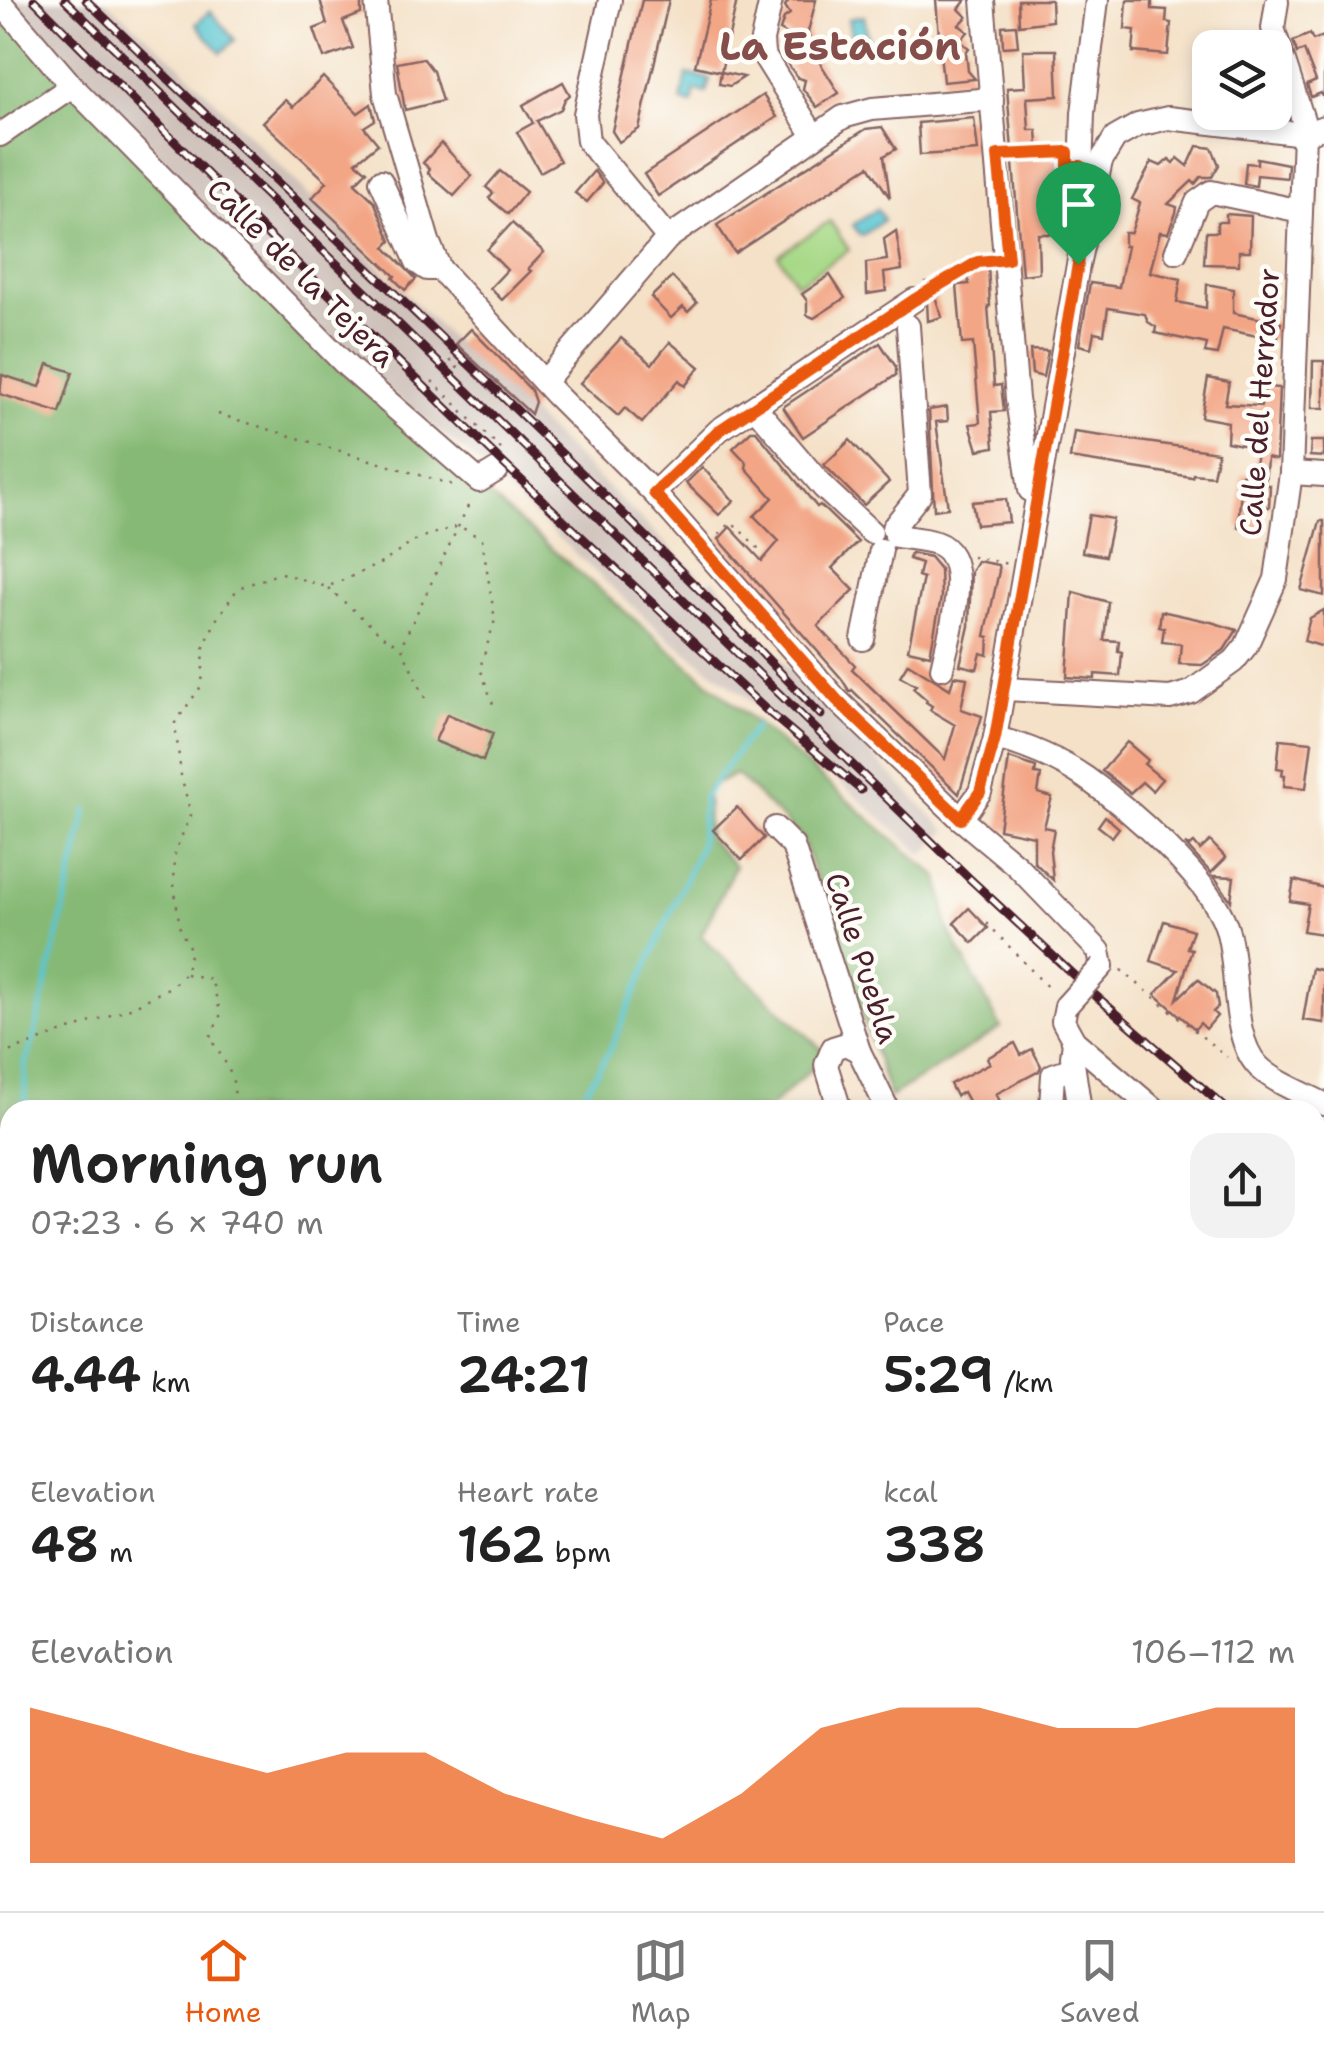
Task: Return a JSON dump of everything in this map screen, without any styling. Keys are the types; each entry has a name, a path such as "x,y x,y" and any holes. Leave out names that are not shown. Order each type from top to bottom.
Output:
{"street":[{"path":"376,0 385,94 428,240 440,268 544,382 654,493 837,700 961,819 1016,865 1099,950 1102,966 1066,1006 1062,1022 1074,1042 1143,1100"},
{"path":"610,0 584,129 588,141 668,238"},
{"path":"771,0 762,40 764,54 814,136"},
{"path":"983,0 1017,400 1033,513"},
{"path":"1078,264 1083,113 1097,0"},
{"name":"Calle de la Tejera","path":"0,2 72,86 348,367 492,472"},
{"name":"Calle del Herrador","path":"1004,690 1170,698 1191,692 1234,661 1246,646 1276,579 1290,473 1301,211 1314,131 1302,120 1273,28 1277,2"},
{"path":"0,135 72,86"},
{"path":"544,382 668,238 814,136 856,112 992,99"},
{"path":"1083,113 1098,130 1114,138"},
{"path":"961,819 980,792 995,738 1078,264 1101,161 1114,138 1138,125 1168,118 1314,131"},
{"path":"381,181 417,262 427,269 440,268"},
{"path":"1176,252 1196,202 1211,192 1301,211"},
{"path":"654,493 720,430 914,300"},
{"path":"863,639 885,537 920,494 908,326"},
{"path":"1017,400 1028,411 1052,409"},
{"path":"756,407 824,488 885,537 938,544 950,553 958,586 942,668"},
{"path":"1290,473 1324,475"},
{"path":"995,738 1019,744 1084,777 1144,827 1202,884 1225,923 1233,951 1241,1030 1248,1051 1257,1066 1316,1100"},
{"name":"Calle Puebla","path":"775,828 793,846 859,1051 883,1100"},
{"path":"1074,1042 1078,1100"},
{"path":"837,1100 826,1065 833,1048 846,1044 859,1051"},
{"path":"1051,1100 1053,1075 1073,1068"}],"path":[{"path":"998,155 1068,152 1068,166 1081,166"},
{"path":"914,300 978,262 1008,259"},
{"path":"450,360 458,367 455,370"},
{"path":"432,381 439,385 492,472"},
{"path":"218,414 453,485 492,472"},
{"path":"401,646 459,526 492,472"},
{"path":"703,548 732,522 760,551"},
{"path":"327,587 382,563 419,538 459,526 482,539 496,620 480,668 494,707"},
{"path":"950,553 1024,567"},
{"path":"0,1055 133,1008 172,986 185,973 191,950 180,930 174,884 175,851 191,816 175,723 202,685 204,647 216,620 238,588 281,573 327,587 382,635 401,646 424,698"},
{"path":"987,923 1066,1006"},
{"path":"1102,966 1115,965 1230,1059"},
{"path":"185,973 211,979 222,1014 210,1038 230,1068 235,1100"}],"shaded area":[{"path":"6,0 105,0 180,65 456,344 471,329 489,347 490,341 502,352 534,392 535,402 529,412 708,584 713,578 805,688 947,831 924,855 744,695 662,633 499,484 497,470 485,468 356,365 241,253 133,127"}],"green space":[{"path":"0,0 5,0 302,337 939,878 948,928 1001,1028 890,1097 802,838 736,774 707,788 708,838 735,866 701,936 827,1054 778,1100 0,1100"},
{"path":"830,221 849,250 797,284 778,255"}],"water":[{"path":"210,11 235,40 221,53 196,24"},
{"path":"864,16 869,44 853,46 848,19"},
{"path":"687,74 710,79 706,93 695,90 692,104 681,101"},
{"path":"877,209 884,220 861,236 853,225"}],"building":[{"path":"320,0 361,0 361,14 343,21 353,48 324,58 314,29 327,24"},
{"path":"642,0 669,0 639,129 619,142 612,131"},
{"path":"711,0 737,0 721,72 695,66"},
{"path":"789,0 816,0 808,32 812,50 839,93 817,107 803,89 805,80 798,78 784,59 795,53 791,36 780,30 790,14 785,6"},
{"path":"936,0 966,0 959,9 967,17 959,25 968,32 960,41 969,48 968,71 975,79 943,82 937,51 940,47"},
{"path":"1018,0 1051,0 1052,21 1019,25"},
{"path":"1127,0 1152,0 1152,9 1167,10 1166,22 1171,23 1168,55 1133,52 1135,30 1125,29"},
{"path":"1016,25 1018,46 1003,47 1002,26"},
{"path":"1310,34 1313,40 1324,36 1324,98 1321,93 1311,97 1307,85 1316,81 1304,50 1297,53 1293,41"},
{"path":"1023,50 1056,50 1058,96 1027,98 1029,130 1037,130 1039,159 1062,157 1053,234 1038,234 1039,273 1022,275 1007,88 1025,87"},
{"path":"423,58 433,71 442,101 405,110 397,63"},
{"path":"721,72 744,77 730,86 719,84"},
{"path":"323,77 358,113 371,104 375,120 364,127 378,144 356,162 367,171 355,183 374,201 391,241 385,247 416,279 405,290 312,198 327,182 263,122 285,100 293,107"},
{"path":"563,82 570,95 561,109 537,121 560,161 540,172 517,132 533,123 523,105"},
{"path":"763,95 777,117 658,196 644,174"},
{"path":"974,118 978,151 920,155 918,123"},
{"path":"882,127 896,149 884,156 890,198 869,166 735,253 717,225 866,129"},
{"path":"441,143 472,176 454,196 428,173 430,169 423,163"},
{"path":"1197,146 1212,148 1219,165 1212,177 1201,177 1195,184 1192,181 1168,204 1177,207 1176,213 1168,233 1160,232 1150,272 1181,279 1177,302 1206,308 1207,284 1233,289 1233,313 1281,323 1277,340 1223,329 1217,355 1205,353 1207,344 1155,333 1156,327 1145,314 1108,308 1104,334 1094,332 1091,348 1079,345 1090,283 1119,287 1127,246 1124,233 1131,233 1140,203 1132,199 1152,162 1161,166 1178,158 1188,166"},
{"path":"1257,158 1288,164 1287,178 1257,175 1256,186 1244,184 1246,163 1257,164"},
{"path":"500,171 526,192 508,214 489,198 493,193 486,187"},
{"path":"594,171 603,183 587,202 575,193"},
{"path":"1226,214 1251,216 1250,251 1239,251 1239,265 1204,264 1206,232 1217,232 1217,222 1226,222"},
{"path":"512,223 544,252 502,300 490,288 507,270 487,250"},
{"path":"896,231 902,270 884,273 886,291 867,294 866,263 887,260 884,239"},
{"path":"978,264 988,264 994,386 1001,385 1004,411 991,412 994,447 978,450 970,424 980,423 973,343 962,344 957,285 969,284 968,273"},
{"path":"830,275 845,298 814,318 807,315 807,301 802,294"},
{"path":"672,277 697,303 688,312 683,307 671,318 651,297"},
{"path":"926,282 930,282 942,317 928,321"},
{"path":"471,329 531,390 535,402 531,414 456,344"},
{"path":"621,338 652,364 670,342 700,367 685,386 679,380 642,423 625,408 618,416 580,383"},
{"path":"880,343 896,367 896,375 803,437 783,407"},
{"path":"1030,350 1048,351 1043,377 1032,374"},
{"path":"1313,361 1324,361 1324,408 1312,408"},
{"path":"48,364 73,372 60,413 0,394 2,375 40,387"},
{"path":"1208,378 1229,382 1225,404 1261,406 1266,387 1279,388 1276,460 1267,458 1265,485 1270,485 1269,507 1263,507 1262,529 1238,527 1242,474 1253,474 1258,448 1227,442 1228,422 1201,417"},
{"path":"947,407 948,421 936,422 948,508 934,510 929,410"},
{"path":"756,431 817,507 820,505 858,542 832,568 854,590 818,626 855,665 852,669 945,759 955,725 930,710 932,706 913,688 916,685 900,676 908,663 950,689 954,676 967,678 961,709 982,716 959,794 850,692 719,539 730,527 762,561 779,541 754,516 773,498 733,448"},
{"path":"1074,432 1218,452 1213,476 1192,477 1070,458"},
{"path":"850,440 889,482 864,505 824,465"},
{"path":"1311,441 1324,441 1324,457 1310,456"},
{"path":"702,467 734,501 719,515 686,483"},
{"path":"1006,499 1009,522 976,525 972,502"},
{"path":"1089,515 1113,519 1105,556 1082,552"},
{"path":"1320,521 1324,521 1324,596 1301,590"},
{"path":"911,553 930,557 940,569 941,598 930,655 908,650 923,578 918,576 921,563 909,559"},
{"path":"977,561 998,565 999,571 985,636 989,637 988,655 981,653 977,669 960,665 969,626 971,571"},
{"path":"1073,592 1108,602 1104,640 1119,641 1120,676 1067,677"},
{"path":"1324,610 1324,647 1304,641 1310,618"},
{"path":"1161,611 1237,630 1224,650 1202,665 1179,664 1181,644 1162,642"},
{"path":"447,714 493,733 483,761 435,741"},
{"path":"1280,739 1312,742 1306,788 1284,786 1283,769 1277,768"},
{"path":"1127,742 1162,779 1152,791 1142,782 1130,793 1102,771"},
{"path":"1009,758 1036,767 1035,774 1041,775 1038,793 1052,797 1044,827 1054,829 1050,851 1053,880 1034,862 1034,836 999,829"},
{"path":"737,807 764,838 742,860 713,830"},
{"path":"1105,816 1119,828 1112,837 1098,826"},
{"path":"1210,841 1226,858 1211,873 1185,844 1194,843 1200,850"},
{"path":"1213,876 1234,877 1231,901 1216,879"},
{"path":"1294,880 1324,888 1322,934 1303,931 1308,904 1290,901"},
{"path":"969,908 988,928 973,943 954,923"},
{"path":"1164,921 1193,930 1187,948 1192,949 1177,999 1198,979 1216,994 1218,1007 1213,1012 1217,1016 1206,1029 1200,1023 1195,1029 1155,994 1178,970 1151,961"},
{"path":"1312,968 1324,971 1324,1023 1303,1020"},
{"path":"1015,1043 1021,1055 1032,1049 1041,1066 1039,1071 996,1094 999,1100 967,1100 963,1092 956,1096 950,1084 990,1063 987,1058"}],"waterway":[{"path":"580,1100 610,1050 700,846 704,797 756,726"},
{"path":"25,1100 25,1064 87,810"},
{"path":"0,1510 0,1522"}],"railway":[{"path":"34,0 504,464 764,708 861,790"},
{"path":"65,0 969,878 1096,996 1216,1100"},
{"path":"86,0 550,442 821,715"}],"district":[{"name":"La Estación","path":"840,46"}],"route":[{"path":"1068,152 1068,166 1081,166 1078,264 995,738 980,792 961,819 837,700 654,493 720,430 914,300 978,262 1008,259 998,155 1068,152"}]}
